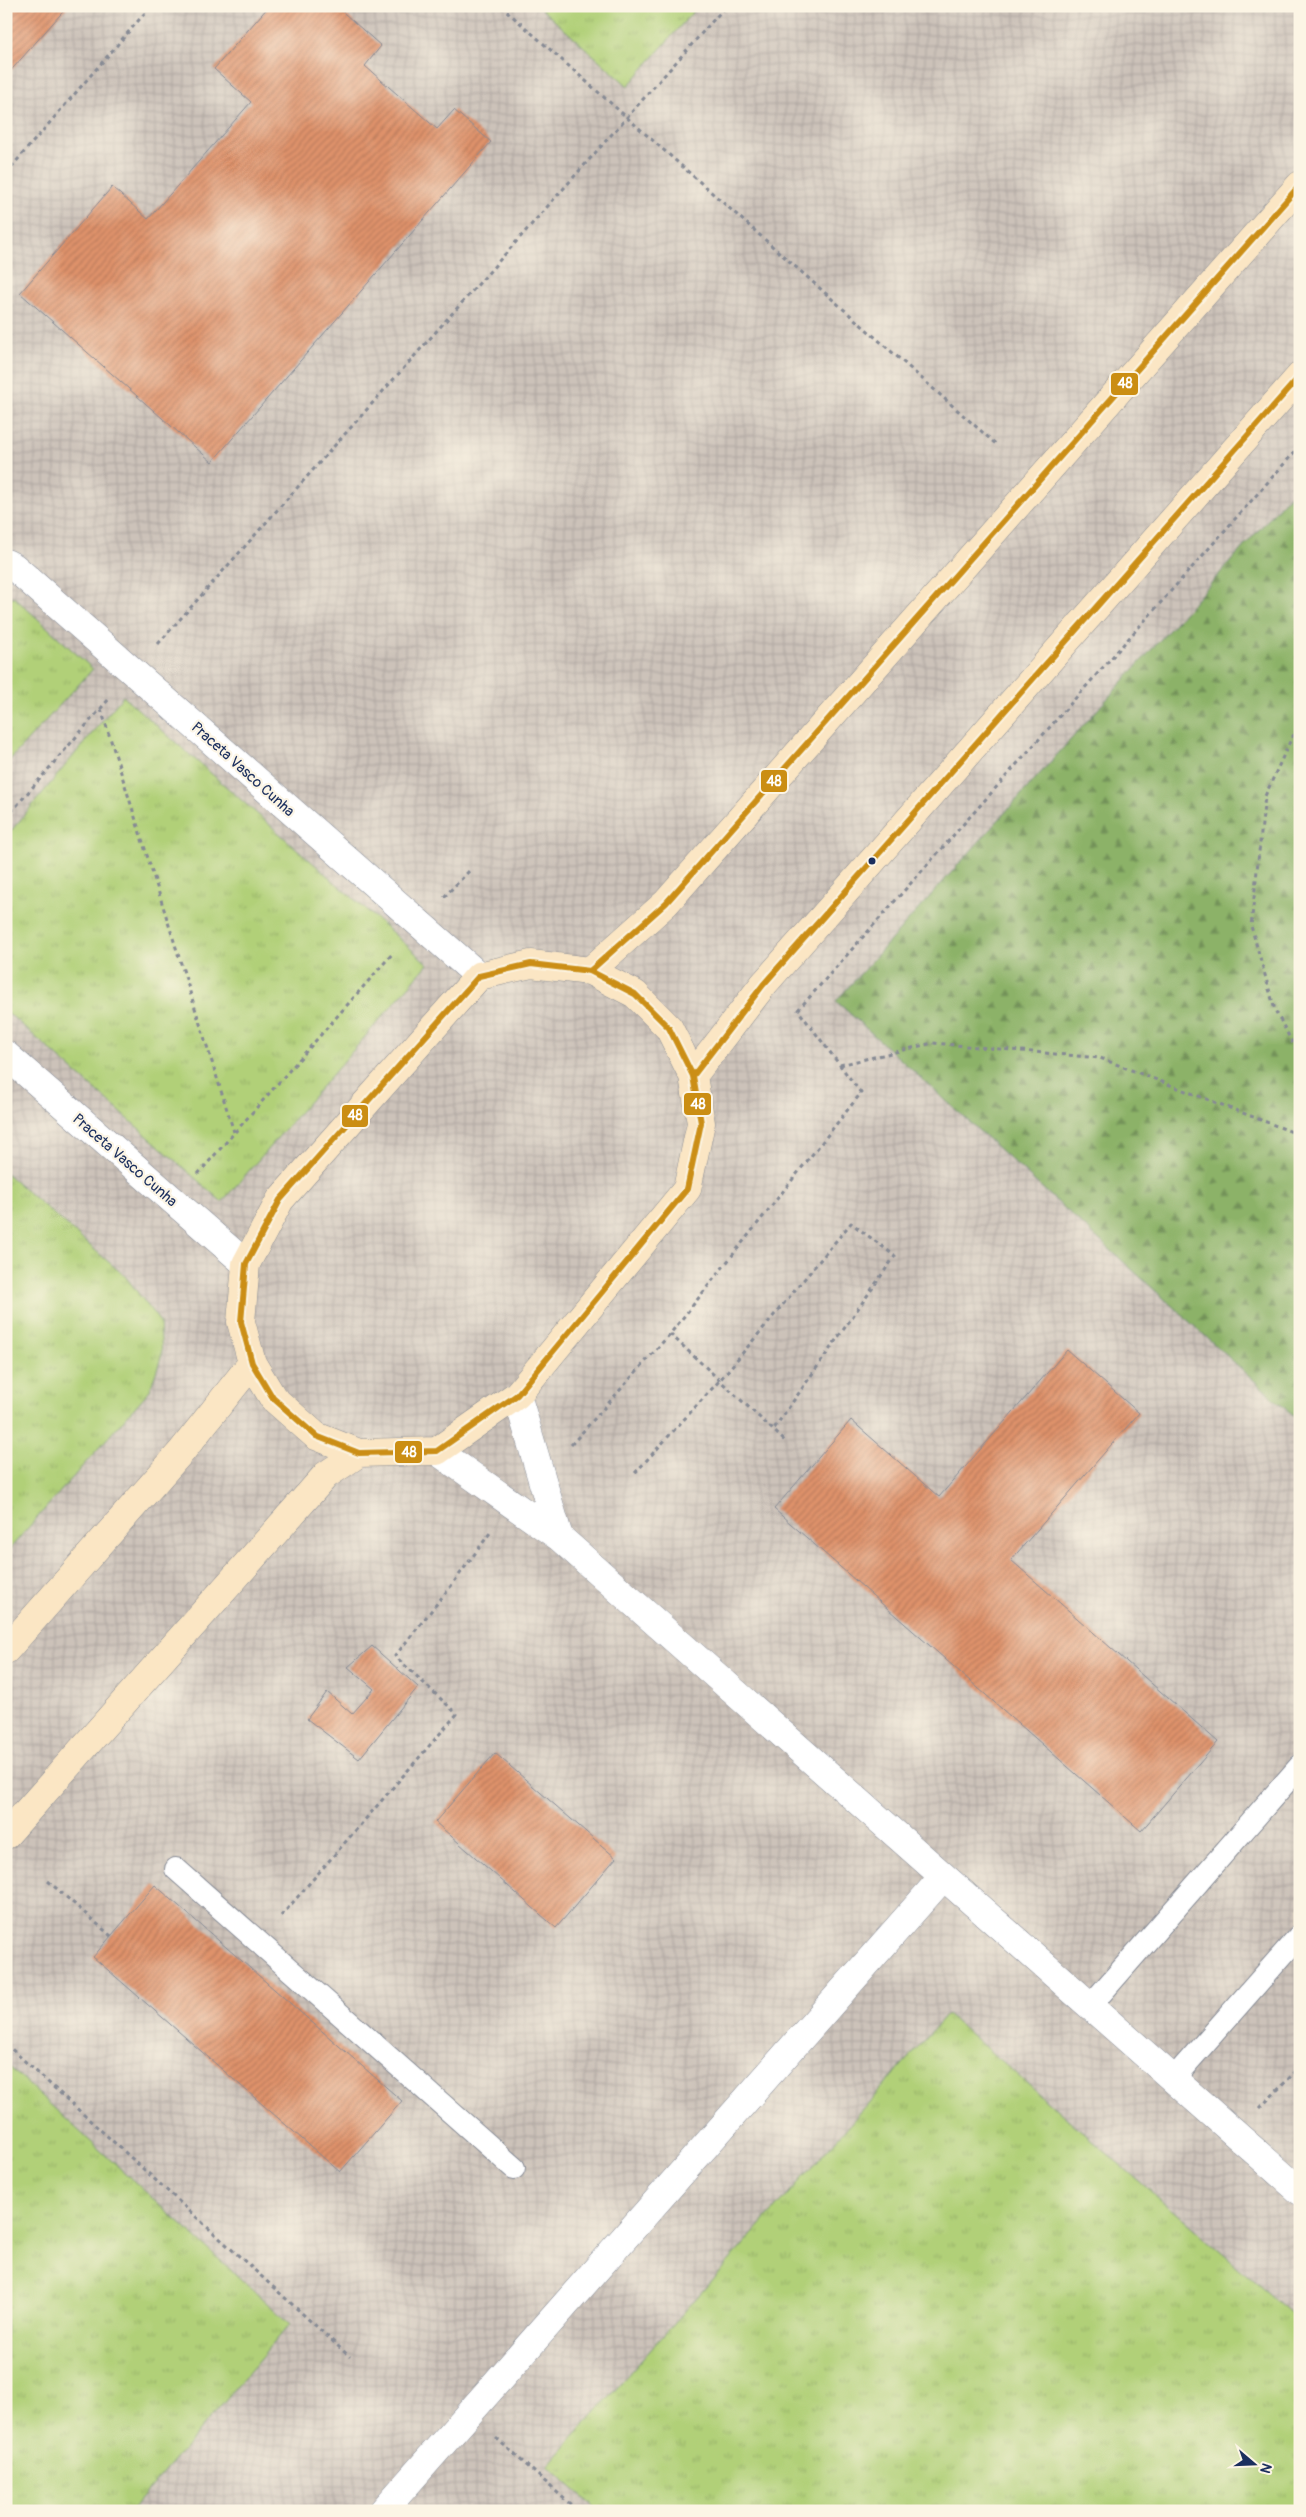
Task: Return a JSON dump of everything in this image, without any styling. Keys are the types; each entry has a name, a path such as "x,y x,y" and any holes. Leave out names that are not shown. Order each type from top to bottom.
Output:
{"street":[{"path":"590,971 666,903 1300,185"},
{"path":"693,1076 769,977 1300,376"},
{"name":"Praceta Vasco Cunha","path":"6,564 14,567 134,671 479,976"},
{"path":"531,964 590,971 635,994 669,1028 693,1076 701,1123 686,1189 517,1395 436,1451 359,1453 316,1436 273,1398 252,1363 242,1322 246,1264 280,1200 479,976 531,964"},
{"name":"Praceta Vasco Cunha","path":"6,1055 173,1203 246,1264"},
{"path":"6,1650 182,1451 252,1363"},
{"path":"517,1395 559,1537"},
{"path":"436,1451 559,1537 801,1749 943,1878 1300,2191"},
{"path":"6,1835 326,1475 359,1453"},
{"path":"383,2511 943,1878"}],"lane":[{"path":"1090,2006 1300,1766"},
{"path":"176,1870 514,2168"},
{"path":"1174,2079 1300,1935"}],"path":[{"path":"6,173 150,6"},
{"path":"501,6 998,446"},
{"path":"6,818 134,671 726,6"},
{"path":"542,1477 670,1334 861,1093 798,1010 1300,446"},
{"path":"101,709 234,1133"},
{"path":"1300,729 1292,737 1265,796 1251,926 1275,1010 1300,1057"},
{"path":"173,1203 418,924 471,869"},
{"path":"840,1065 933,1043 1100,1058 1300,1135"},
{"path":"634,1473 720,1380 851,1223 895,1256 773,1430"},
{"path":"670,1334 787,1444"},
{"path":"258,1942 457,1714 395,1656 451,1586 511,1504"},
{"path":"48,1881 111,1936"},
{"path":"6,2044 350,2357"},
{"path":"1235,2133 1300,2067"},
{"path":"469,2414 578,2511"}],"shaded area":[{"path":"6,6 1300,6 1300,2511 6,2511"}],"green space":[{"path":"538,6 698,6 628,86"},
{"path":"1300,484 1300,1422 836,1001"},
{"path":"6,595 15,598 93,669 6,764"},
{"path":"123,696 428,964 222,1202 6,1011 6,837"},
{"path":"6,1173 126,1277 160,1322 162,1355 150,1390 6,1553"},
{"path":"947,2014 1300,2321 1300,2511 599,2511 548,2466"},
{"path":"6,2064 290,2324 131,2511 6,2511"}],"building":[{"path":"6,6 68,6 6,76"},
{"path":"269,6 336,6 381,46 365,66 437,129 454,110 491,142 212,462 20,293 112,187 148,219 251,102 214,69"},
{"path":"1067,1350 1139,1413 1011,1560 1218,1742 1141,1831 774,1509 851,1420 939,1497"},
{"path":"372,1646 418,1687 359,1759 307,1719 327,1692 352,1714 374,1689 348,1667"},
{"path":"495,1753 616,1858 556,1928 435,1822"},
{"path":"155,1885 402,2101 340,2172 93,1957"}],"transit line":[{"name":"48","path":"590,971 666,903 1300,185"},
{"name":"48","path":"693,1076 763,985 1300,376"},
{"name":"48","path":"531,964 590,971 635,994 669,1028 693,1076 701,1123 687,1189 517,1395 437,1451 359,1453 316,1436 273,1398 252,1363 241,1322 246,1264 280,1200 479,976 531,964"}]}
